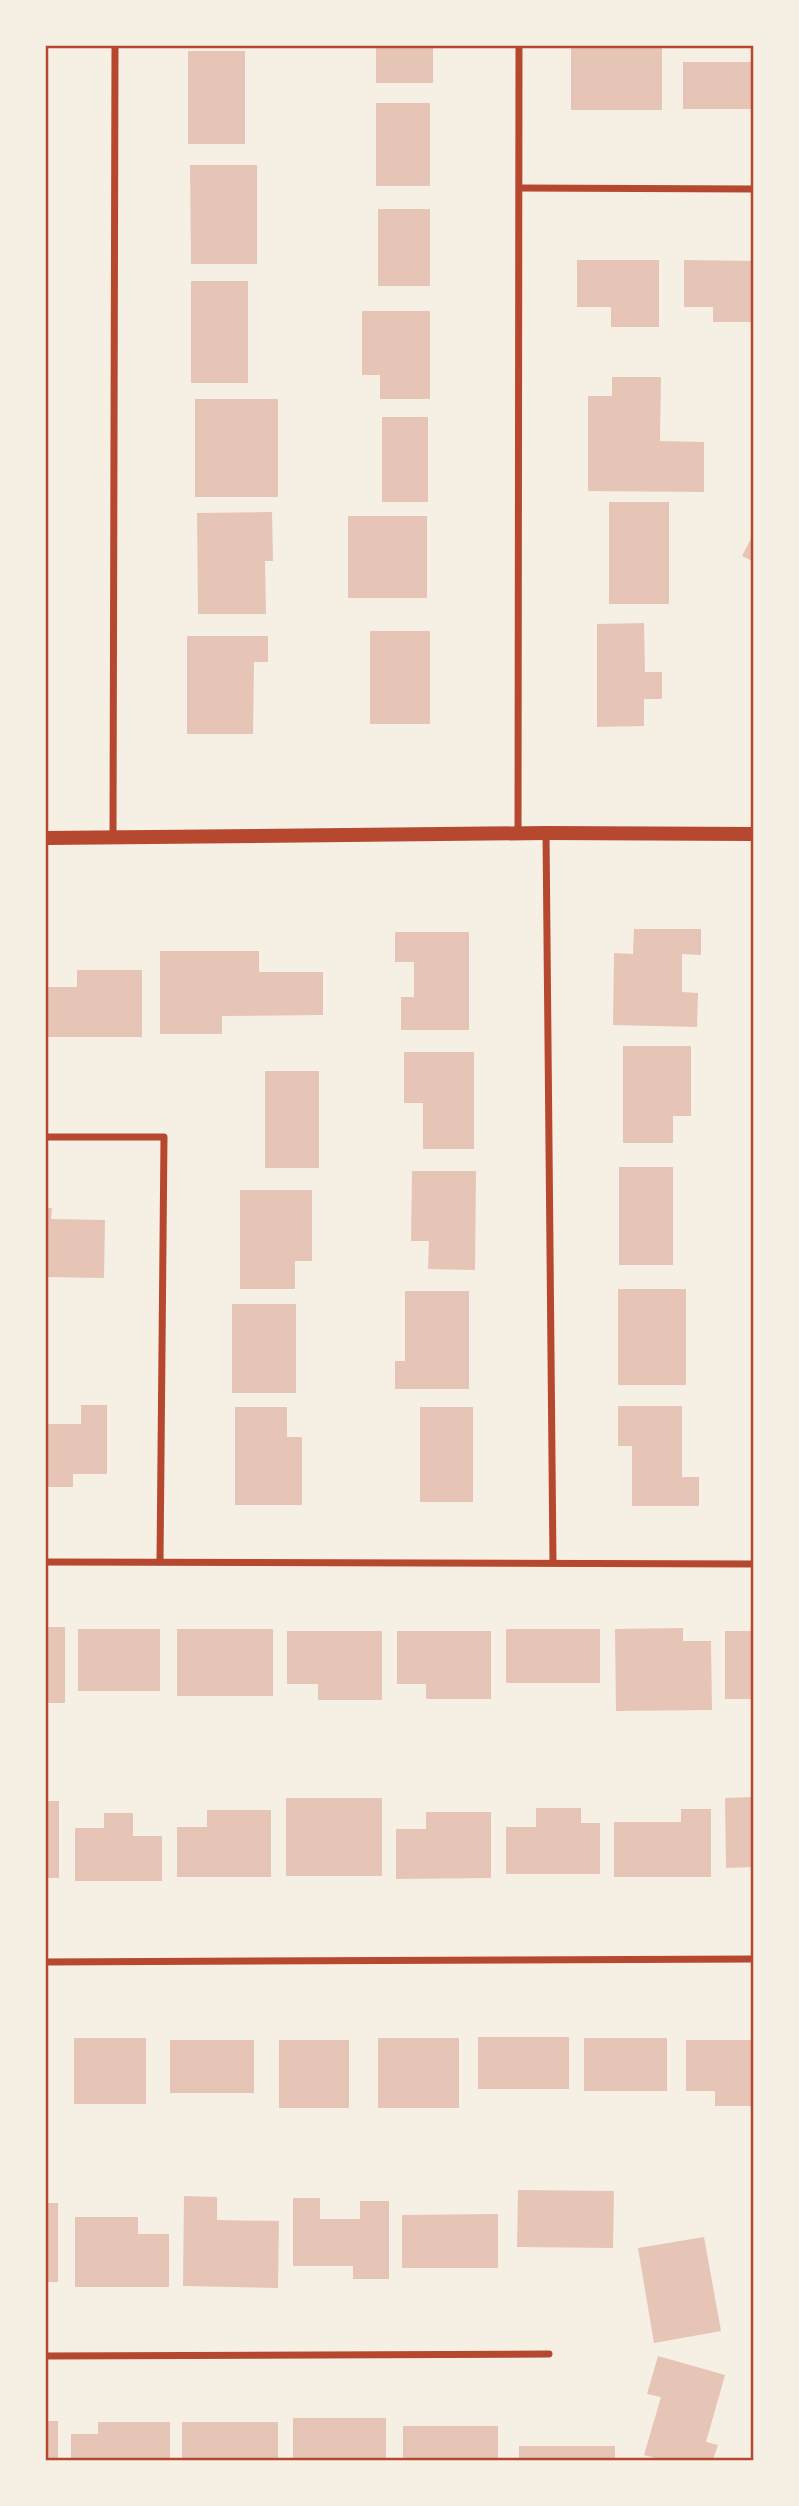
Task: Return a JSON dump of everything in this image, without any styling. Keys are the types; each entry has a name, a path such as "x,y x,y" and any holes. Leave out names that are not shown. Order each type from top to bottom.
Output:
{"main road":[{"path":"46,838 546,833 754,834"}],"street":[{"path":"113,838 115,46"},
{"path":"518,834 519,46"},
{"path":"520,188 754,189"},
{"path":"546,833 553,1563"},
{"path":"46,1137 164,1137 160,1562"},
{"path":"46,1562 754,1564"},
{"path":"46,1962 754,1959"},
{"path":"46,2356 549,2354"}],"building":[{"path":"376,46 433,46 433,83 376,83"},
{"path":"571,48 662,48 662,110 571,110"},
{"path":"188,51 245,51 245,144 188,144"},
{"path":"683,62 754,62 754,109 683,109"},
{"path":"376,103 430,103 430,186 376,186"},
{"path":"190,165 257,165 257,264 191,264"},
{"path":"378,209 430,209 430,286 378,286"},
{"path":"577,260 659,260 659,327 611,327 611,307 577,307"},
{"path":"684,260 754,261 754,322 713,322 713,307 684,307"},
{"path":"191,281 248,281 248,383 191,383"},
{"path":"362,311 430,311 430,399 380,399 380,375 362,375"},
{"path":"612,377 661,377 660,441 704,442 704,492 588,491 588,396 612,396"},
{"path":"195,399 278,399 278,497 195,497"},
{"path":"382,417 428,417 428,502 382,502"},
{"path":"609,502 669,502 669,604 609,604"},
{"path":"272,512 273,561 265,561 266,614 198,614 197,513"},
{"path":"348,516 427,516 427,598 348,598"},
{"path":"754,533 754,562 742,556"},
{"path":"644,623 645,672 662,672 662,699 644,699 644,726 597,727 597,624"},
{"path":"370,631 430,631 430,724 370,724"},
{"path":"187,636 268,636 268,662 254,662 253,734 187,734"},
{"path":"634,929 701,929 701,955 682,954 682,992 698,993 697,1027 613,1025 614,953 633,954"},
{"path":"395,932 469,932 469,1030 401,1030 401,997 414,997 414,962 395,962"},
{"path":"160,951 259,951 259,972 323,972 323,1015 222,1016 222,1034 160,1034"},
{"path":"77,970 142,970 142,1037 48,1037 48,987 77,987"},
{"path":"623,1046 691,1046 691,1116 673,1116 673,1143 623,1143"},
{"path":"404,1052 474,1052 474,1149 423,1149 423,1103 404,1103"},
{"path":"265,1071 319,1071 319,1168 265,1168"},
{"path":"619,1167 673,1167 673,1265 619,1265"},
{"path":"412,1171 476,1171 475,1270 428,1269 429,1241 411,1241"},
{"path":"240,1190 312,1190 312,1261 295,1261 295,1289 240,1289"},
{"path":"46,1208 52,1208 51,1219 105,1220 104,1278 46,1277"},
{"path":"618,1289 686,1289 686,1385 618,1385"},
{"path":"405,1291 469,1291 469,1389 395,1389 395,1361 405,1361"},
{"path":"232,1304 296,1304 296,1393 232,1393"},
{"path":"81,1405 107,1405 107,1474 73,1474 73,1487 46,1487 46,1424 81,1424"},
{"path":"618,1406 682,1406 682,1477 699,1477 699,1506 632,1506 632,1446 618,1446"},
{"path":"235,1407 287,1407 287,1437 302,1437 302,1505 235,1505"},
{"path":"420,1407 473,1407 473,1502 420,1502"},
{"path":"46,1627 65,1627 65,1703 46,1703"},
{"path":"683,1628 683,1641 711,1641 712,1710 616,1711 615,1629"},
{"path":"78,1629 160,1629 160,1691 78,1691"},
{"path":"177,1629 273,1629 273,1696 177,1696"},
{"path":"506,1629 600,1629 600,1683 506,1683"},
{"path":"287,1631 382,1631 382,1700 318,1700 318,1684 287,1684"},
{"path":"397,1631 491,1631 491,1699 426,1699 426,1684 397,1684"},
{"path":"725,1631 754,1631 754,1699 725,1699"},
{"path":"753,1797 754,1867 726,1868 725,1798"},
{"path":"286,1798 382,1798 382,1876 286,1876"},
{"path":"46,1801 59,1801 59,1878 46,1878"},
{"path":"536,1808 581,1808 581,1823 600,1823 600,1874 506,1874 506,1827 536,1827"},
{"path":"681,1809 711,1809 711,1877 614,1877 614,1822 681,1822"},
{"path":"207,1810 271,1810 271,1877 177,1877 177,1827 207,1827"},
{"path":"426,1812 491,1812 491,1878 396,1879 396,1829 426,1829"},
{"path":"104,1813 133,1813 133,1836 162,1836 162,1881 75,1881 75,1828 104,1828"},
{"path":"478,2037 569,2037 569,2089 478,2089"},
{"path":"74,2038 146,2038 146,2104 74,2104"},
{"path":"378,2038 459,2038 459,2108 378,2108"},
{"path":"584,2038 667,2038 667,2091 584,2091"},
{"path":"170,2040 254,2040 254,2093 170,2093"},
{"path":"279,2040 349,2040 349,2108 279,2108"},
{"path":"686,2040 754,2040 754,2106 715,2106 715,2091 686,2091"},
{"path":"518,2190 614,2191 613,2248 517,2247"},
{"path":"184,2196 217,2197 217,2220 279,2221 278,2288 183,2286"},
{"path":"293,2198 320,2198 320,2219 360,2219 360,2201 389,2201 389,2279 353,2279 353,2266 293,2266"},
{"path":"46,2203 58,2203 58,2282 46,2282"},
{"path":"498,2214 498,2268 402,2268 402,2215"},
{"path":"75,2217 138,2217 138,2234 169,2234 169,2287 75,2287"},
{"path":"704,2237 721,2331 654,2343 638,2248"},
{"path":"658,2356 725,2375 706,2442 718,2445 713,2460 662,2460 644,2455 661,2397 647,2394"},
{"path":"293,2418 386,2418 386,2460 293,2460"},
{"path":"46,2421 58,2421 58,2460 46,2460"},
{"path":"98,2422 170,2422 170,2460 71,2460 71,2434 98,2434"},
{"path":"182,2422 278,2422 278,2460 182,2460"},
{"path":"403,2426 498,2426 498,2460 403,2460"},
{"path":"519,2446 615,2446 615,2460 519,2460"}]}
